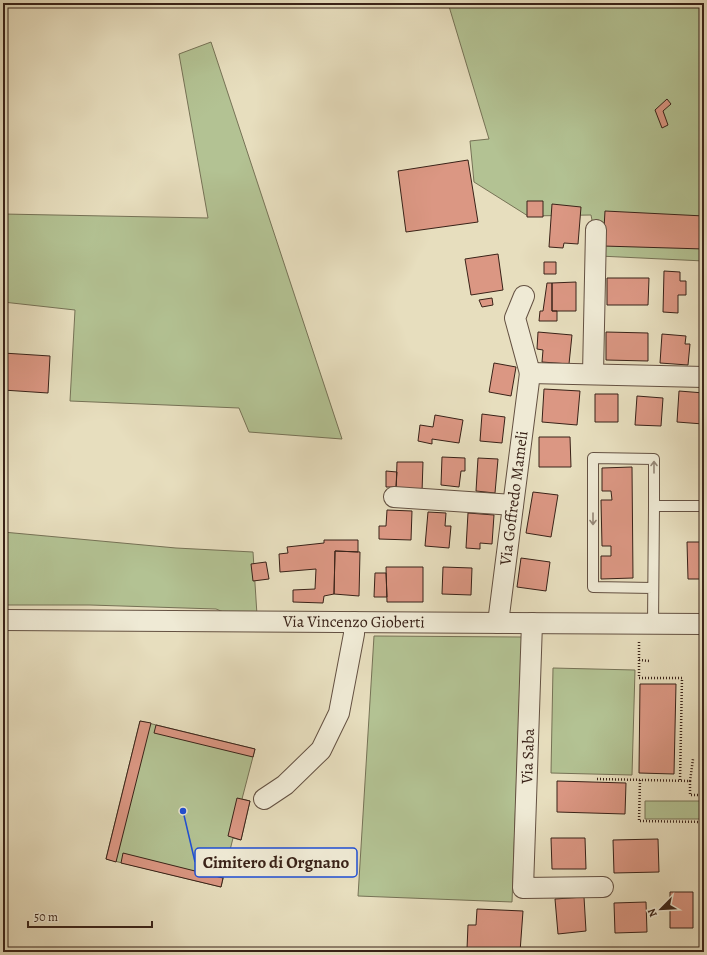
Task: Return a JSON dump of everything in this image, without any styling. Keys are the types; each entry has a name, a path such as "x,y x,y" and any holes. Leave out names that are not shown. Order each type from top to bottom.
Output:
{"street":[{"path":"593,374 596,230"},
{"name":"Via Goffredo Mameli","path":"498,623 530,374 515,318 524,296"},
{"path":"530,374 593,374 704,378"},
{"path":"394,497 513,504"},
{"name":"Via Vincenzo Gioberti","path":"3,620 532,623 646,630 704,624"},
{"path":"264,799 285,785 321,750 339,713 353,641 354,622"},
{"name":"Via Saba","path":"532,623 523,888 603,886"}],"lane":[{"path":"646,630 653,588 654,459 593,458 593,587 653,588"},
{"path":"654,506 704,506"}],"path":[{"path":"646,630 639,660 639,678 682,678 680,781"},
{"path":"639,660 650,661"},
{"path":"693,759 690,795 704,796"},
{"path":"597,779 690,781"},
{"path":"640,780 639,821 704,822"}],"green space":[{"path":"448,3 704,3 704,261 599,256 591,215 528,216 474,182 470,141 489,139"},
{"path":"211,42 342,439 249,432 239,408 70,401 75,310 3,302 3,214 208,218 179,54"},
{"path":"3,532 176,548 253,552 257,615 226,613 216,609 90,605 3,605"},
{"path":"374,636 522,637 512,902 358,896"},
{"path":"553,668 635,670 632,775 551,773"},
{"path":"140,721 255,749 242,799 250,801 241,840 233,838 221,887 106,859"},
{"path":"645,801 702,801 702,819 645,819"}],"building":[{"path":"667,99 671,104 663,111 668,125 662,128 655,110"},
{"path":"468,160 478,222 406,232 398,171"},
{"path":"527,201 543,201 543,217 527,217"},
{"path":"552,204 581,207 578,244 564,243 563,248 549,247"},
{"path":"605,211 704,216 704,249 603,246"},
{"path":"498,254 503,290 471,295 465,259"},
{"path":"544,262 556,262 556,274 544,274"},
{"path":"664,271 680,272 680,281 686,281 686,295 678,295 678,313 663,312"},
{"path":"607,278 649,278 648,305 607,305"},
{"path":"576,282 576,311 552,311 552,283"},
{"path":"547,283 552,283 552,311 557,311 557,321 539,321 540,311 543,311"},
{"path":"492,298 493,305 482,307 479,300"},
{"path":"538,332 572,335 569,364 542,362 543,350 537,349"},
{"path":"606,332 648,333 648,361 606,360"},
{"path":"662,334 686,336 685,344 690,344 688,365 660,363"},
{"path":"3,353 50,356 48,393 3,390"},
{"path":"494,363 516,367 511,396 489,392"},
{"path":"544,389 580,391 577,425 542,422"},
{"path":"679,391 704,393 703,424 677,422"},
{"path":"595,394 618,394 618,422 595,422"},
{"path":"637,396 663,398 661,426 635,425"},
{"path":"482,414 505,417 502,443 480,441"},
{"path":"435,415 463,420 459,443 432,439 432,444 418,441 420,425 433,427"},
{"path":"539,437 570,437 571,467 539,467"},
{"path":"442,457 465,458 465,471 461,471 459,487 441,485"},
{"path":"478,458 498,459 495,493 476,491"},
{"path":"397,462 423,462 422,492 396,491"},
{"path":"632,467 633,578 601,579 601,556 611,556 611,546 602,546 601,500 612,500 611,491 602,491 602,468"},
{"path":"386,471 397,472 396,487 386,487"},
{"path":"533,492 558,495 551,537 526,533"},
{"path":"387,510 412,511 411,540 379,539 379,526 386,526"},
{"path":"428,512 446,513 445,526 451,526 449,548 425,546"},
{"path":"468,513 494,515 492,544 480,543 480,549 466,548"},
{"path":"324,540 358,540 358,552 335,551 334,594 324,596 323,603 293,602 293,590 315,589 316,569 280,572 279,554 288,553 287,547 324,543"},
{"path":"687,542 704,542 704,579 688,579"},
{"path":"335,551 360,552 359,596 334,594"},
{"path":"521,558 550,562 546,591 517,587"},
{"path":"266,562 269,579 253,581 251,564"},
{"path":"386,567 423,567 423,602 387,602"},
{"path":"443,567 472,568 471,595 442,594"},
{"path":"375,573 386,573 387,597 374,597"},
{"path":"640,684 676,684 674,774 639,773"},
{"path":"140,721 151,723 116,862 106,859"},
{"path":"156,725 255,749 253,757 154,733"},
{"path":"557,781 626,783 625,814 557,812"},
{"path":"237,798 250,801 241,840 228,836"},
{"path":"551,838 585,838 586,869 552,869"},
{"path":"658,839 659,872 614,873 613,840"},
{"path":"123,853 223,878 221,887 121,863"},
{"path":"670,892 693,892 693,928 670,928"},
{"path":"584,897 586,931 558,934 555,899"},
{"path":"646,902 647,932 615,933 614,903"},
{"path":"477,909 523,911 520,952 467,949 468,925 476,925"}],"place":[{"name":"Cimitero di Orgnano","path":"183,811"}]}
